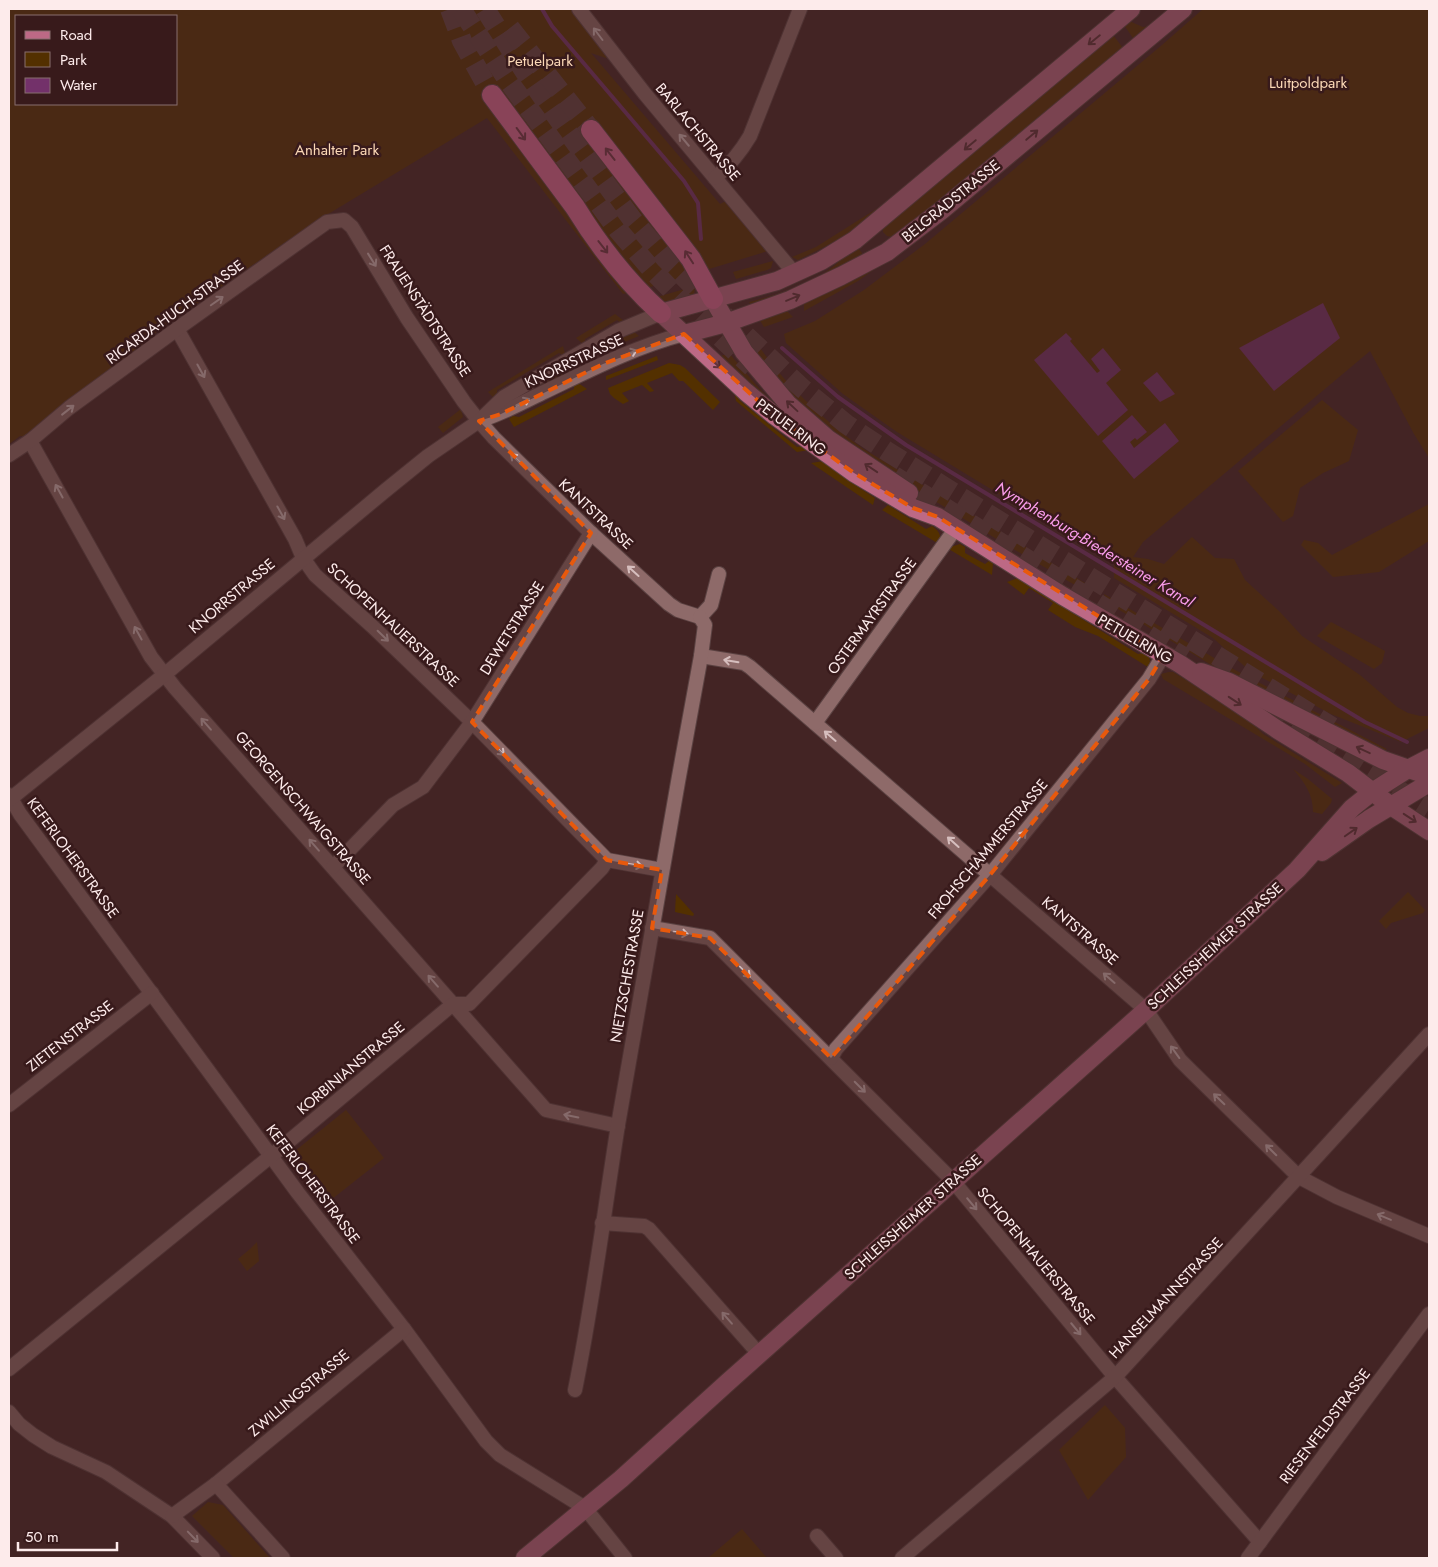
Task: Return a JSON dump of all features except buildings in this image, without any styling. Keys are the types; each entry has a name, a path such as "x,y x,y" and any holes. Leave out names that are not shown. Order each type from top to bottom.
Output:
{"highway":[{"path":"492,95 634,287 661,313"},
{"path":"591,130 682,246 713,299"}],"main road":[{"name":"BELGRADSTRASSE","path":"661,313 777,281 821,261 855,240 1131,9"},
{"name":"BELGRADSTRASSE","path":"684,334 726,323 806,293 887,252 963,192 1182,9"},
{"path":"877,223 878,233 886,242 898,243"},
{"path":"855,240 864,244 870,253 868,262"},
{"name":"PETUELRING","path":"713,299 744,352 788,404 828,439 923,502 938,518"},
{"name":"PETUELRING","path":"661,313 746,392 804,438 854,473 913,508 956,528 1063,596 1163,656 1229,682 1383,760 1429,776"},
{"name":"PETUELRING","path":"1180,664 1278,730 1348,774 1391,806 1429,830"},
{"name":"SCHLEISSHEIMER STRASSE","path":"525,1558 621,1479 1146,1010 1297,870 1352,808 1372,792 1429,758"},
{"name":"SCHLEISSHEIMER STRASSE","path":"1297,870 1391,806 1429,783"}],"street":[{"name":"BARLACHSTRASSE","path":"579,9 645,94 795,274"},
{"path":"715,178 735,159 750,136 800,9"},
{"name":"RICARDA-HUCH-STRASSE","path":"9,455 30,441 69,408 327,222 344,220"},
{"name":"FRAUENSTÄDTSTRASSE","path":"344,220 352,227 408,318 478,421"},
{"name":"KNORRSTRASSE","path":"9,798 164,675 428,456 478,421 504,397 618,331 661,313"},
{"name":"SCHOPENHAUERSTRASSE","path":"177,329 295,539 303,558 315,575 372,626 472,722 607,860"},
{"name":"KNORRSTRASSE","path":"478,421 501,414 611,360 684,334"},
{"name":"KANTSTRASSE","path":"478,421 591,533 670,604 678,610 700,617"},
{"name":"GEORGENSCHWAIGSTRASSE","path":"30,441 151,657 164,675 546,1110 618,1126"},
{"name":"OSTERMAYRSTRASSE","path":"815,723 956,528"},
{"name":"DEWETSTRASSE","path":"333,867 393,805 423,786 472,722 591,533"},
{"path":"700,617 711,605 719,574"},
{"name":"NIETZSCHESTRASSE","path":"575,1390 583,1354 618,1126 701,656 705,625 700,617"},
{"name":"KANTSTRASSE","path":"701,656 744,663 750,667 1146,1010 1180,1060 1190,1071 1299,1177 1336,1197 1429,1236"},
{"name":"FROHSCHAMMERSTRASSE","path":"831,1058 836,1049 990,875 1149,679 1163,656"},
{"name":"KEFERLOHERSTRASSE","path":"9,798 324,1228 404,1329 486,1440 500,1455 585,1508 625,1558"},
{"path":"607,860 662,870"},
{"name":"KORBINIANSTRASSE","path":"9,1369 271,1156 453,1004 469,1004 602,868 607,860"},
{"name":"SCHOPENHAUERSTRASSE","path":"652,928 710,938 953,1181 1115,1377 1260,1542"},
{"name":"ZIETENSTRASSE","path":"9,1105 152,993"},
{"name":"HANSELMANNSTRASSE","path":"902,1558 1115,1377 1429,1034"},
{"path":"602,1223 644,1226 648,1229 759,1354"},
{"name":"RIESENFELDSTRASSE","path":"1248,1558 1429,1314"},
{"name":"ZWILLINGSTRASSE","path":"172,1516 216,1484 404,1329"},
{"path":"9,1412 17,1422 33,1435 52,1447 106,1472 172,1516 213,1558"},
{"path":"216,1484 283,1558"},
{"path":"817,1536 836,1558"}],"highlighted area":[{"path":"684,334 775,416 854,473 913,508 938,517 1163,656 1149,679 990,875 831,1058 710,938 652,928 662,870 607,860 472,722 591,533 479,421 501,414 603,364"}],"green space":[{"path":"9,9 573,9 608,57 591,53 720,204 726,201 768,251 647,288 588,212 538,170 590,247 627,293 623,294 487,118 315,222 163,327 154,334 155,337 30,437 20,436 9,444"},
{"name":"Luitpoldpark","path":"1203,9 1429,9 1429,458 1414,434 1370,351 1143,542 1133,557 1164,564 1192,537 1215,558 1234,559 1245,580 1280,612 1302,636 1360,675 1397,707 1408,713 1429,716 1429,728 1401,742 1331,714 1251,672 1213,638 1114,578 1114,564 897,432 843,394 786,343 784,334 815,321 864,290 925,244"},
{"path":"1129,21 1143,27 1154,25 1135,41 1124,25"},
{"path":"1113,35 1123,48 990,161 893,237 887,236 883,232 883,225"},
{"path":"889,201 868,221 832,243 798,260 792,257 816,247"},
{"path":"921,236 858,281 804,311 804,302"},
{"path":"851,248 858,248 862,253 859,260 753,309 749,302 782,292 816,278 835,265"},
{"path":"773,261 771,268 767,270 736,279 733,272"},
{"path":"695,286 694,297 667,305 657,297"},
{"path":"785,309 793,317 764,327 759,319"},
{"path":"615,314 624,321 621,323 617,320 585,339 583,344 576,338"},
{"path":"633,331 639,336 584,358"},
{"path":"758,345 792,388 862,448 1085,583 1075,585 857,453 804,409 747,347"},
{"path":"563,346 565,354 559,353 497,390 497,394 493,397 488,392"},
{"path":"729,353 757,386 775,405 718,357"},
{"path":"657,356 658,360 606,380 606,376"},
{"path":"582,360 564,376 515,399 516,397"},
{"path":"669,363 685,368 720,402 713,410 672,373 647,383 654,391 650,392 642,385 622,393 629,401 623,404 610,394 608,388"},
{"path":"578,383 587,389 514,427 509,419 513,416 519,417 574,389 574,385"},
{"path":"734,390 739,394 739,400 797,447 804,446 809,450 797,452 736,401"},
{"path":"1322,400 1358,430 1349,461 1323,473 1300,488 1293,516 1283,522 1238,471"},
{"path":"461,409 463,417 443,433 438,427"},
{"path":"824,461 849,476 849,481 875,498 873,505 811,463"},
{"path":"1429,504 1429,541 1379,572 1333,577 1301,545 1304,540 1318,543 1332,555"},
{"path":"888,505 926,529 932,526 940,536 939,544 882,510"},
{"path":"960,544 965,547 965,553 985,564 989,561 993,563 992,575 947,548"},
{"path":"1018,578 1055,598 1058,604 1138,654 1144,653 1149,656 1151,669 1098,636 1075,627 1048,610 1053,603 1029,588 1024,595 1007,582"},
{"path":"1104,594 1235,670 1387,749 1381,752 1228,675 1106,602"},
{"path":"1331,622 1385,651 1382,663 1374,669 1317,636"},
{"path":"1173,672 1245,716 1263,734 1342,783 1335,787 1305,764 1163,679 1161,674"},
{"path":"1293,769 1332,799 1322,814 1313,812 1312,800 1308,789"},
{"path":"1408,892 1425,910 1423,913 1391,923 1386,929 1379,921"},
{"path":"676,894 694,914 693,916 675,912"},
{"path":"346,1110 384,1158 327,1203 290,1155"},
{"path":"257,1242 259,1261 247,1271 238,1259"},
{"path":"1105,1405 1125,1428 1126,1457 1088,1500 1059,1450"},
{"path":"208,1502 223,1505 270,1558 234,1558 192,1516"},
{"path":"742,1529 767,1558 708,1558"}],"water":[{"path":"1323,303 1340,338 1274,391 1239,348"},
{"path":"1066,333 1072,339 1070,341 1097,373 1100,371 1091,359 1103,348 1121,370 1106,383 1128,410 1098,436 1034,360"},
{"path":"1157,372 1175,394 1160,402 1143,383"},
{"path":"1132,415 1147,432 1137,440 1135,438 1130,442 1134,448 1165,423 1179,441 1134,479 1102,441"}],"waterway":[{"name":"Nymphenburg-Biedersteiner Kanal","path":"542,9 552,26 684,181 698,203 701,239"},
{"name":"Nymphenburg-Biedersteiner Kanal","path":"782,348 838,397 906,445 1365,722 1407,742"}],"tunnel":[{"path":"450,9 462,41 492,95"},
{"path":"461,9 509,82 618,230 653,271 685,304 752,367"},
{"path":"485,9 525,72 632,219 666,259 699,292 803,389 846,424 888,452 1332,727"},
{"path":"510,28 591,130"},
{"path":"894,476 1185,658"},
{"path":"1267,709 1429,809"}],"park label":[{"name":"Petuelpark","path":"540,61"},
{"name":"Anhalter Park","path":"337,150"}]}
